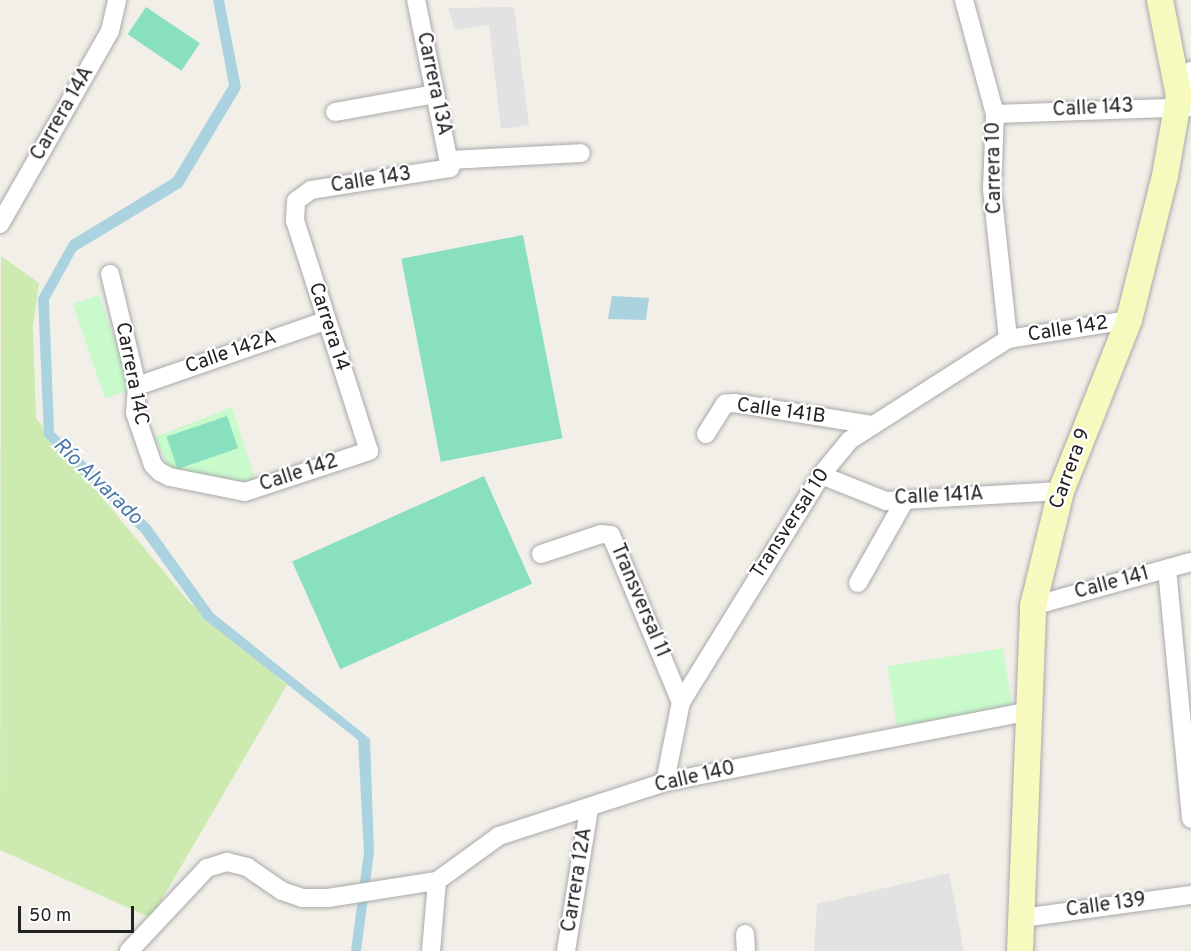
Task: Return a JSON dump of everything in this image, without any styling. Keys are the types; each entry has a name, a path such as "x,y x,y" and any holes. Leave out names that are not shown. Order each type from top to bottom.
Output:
{"street":[{"name":"Carrera 14A","path":"0,224 110,31 117,0"},
{"name":"Carrera 13A","path":"416,0 449,164"},
{"name":"Carrera 10","path":"964,0 995,114 992,189 1008,339"},
{"name":"Carrera 9","path":"1020,951 1026,712 1033,606 1061,491 1129,320 1183,103 1160,0"},
{"path":"1183,103 1191,71"},
{"path":"335,112 435,94"},
{"name":"Calle 143","path":"995,114 1183,103"},
{"name":"Calle 143","path":"296,201 311,190 449,164 580,153"},
{"name":"Carrera 14","path":"296,201 295,221 325,321 369,451"},
{"name":"Carrera 14C","path":"110,274 136,386 135,413 153,465 160,471"},
{"name":"Calle 142","path":"1008,339 1129,320"},
{"name":"Calle 142A","path":"136,386 325,321"},
{"name":"Transversal 10","path":"665,782 681,702 821,475 850,440 1008,339"},
{"name":"Calle 141B","path":"706,434 725,404 734,403 873,425"},
{"name":"Calle 142","path":"160,471 170,477 245,492 369,451"},
{"name":"Calle 141A","path":"821,475 866,496 905,500 1061,491"},
{"path":"858,583 905,500"},
{"name":"Transversal 11","path":"541,554 601,534 611,535 681,702"},
{"name":"Calle 141","path":"1033,606 1191,562"},
{"path":"1167,569 1191,819"},
{"name":"Calle 140","path":"129,951 207,868 227,862 247,867 282,891 302,898 437,881 499,836 589,809 665,782 1026,712"},
{"name":"Carrera 12A","path":"566,951 589,809"},
{"path":"431,951 437,881"},
{"name":"Calle 139","path":"1022,918 1191,895"}],"green space":[{"path":"146,7 200,43 181,71 128,34"},
{"path":"523,235 562,438 441,462 401,259"},
{"path":"1,256 39,283 33,327 36,418 189,602 287,685 151,918 0,850"},
{"path":"99,295 132,390 105,399 73,304"},
{"path":"232,407 255,479 232,487 170,471 155,437"},
{"path":"227,416 238,448 178,469 166,437"},
{"path":"484,476 532,584 340,669 292,561"},
{"path":"1003,648 1013,711 897,730 887,666"}],"shaded area":[{"path":"514,7 529,125 501,129 489,25 455,30 448,8"},
{"path":"949,873 964,951 814,951 817,904"}],"water":[{"name":"Río Alvarado","path":"213,0 224,0 241,88 182,187 76,251 49,300 54,432 150,525 213,613 370,739 374,852 361,951 351,951 364,852 358,740 204,619 141,532 44,436 38,298 70,241 173,178 229,85"},
{"path":"612,296 649,298 646,320 608,319"}]}
